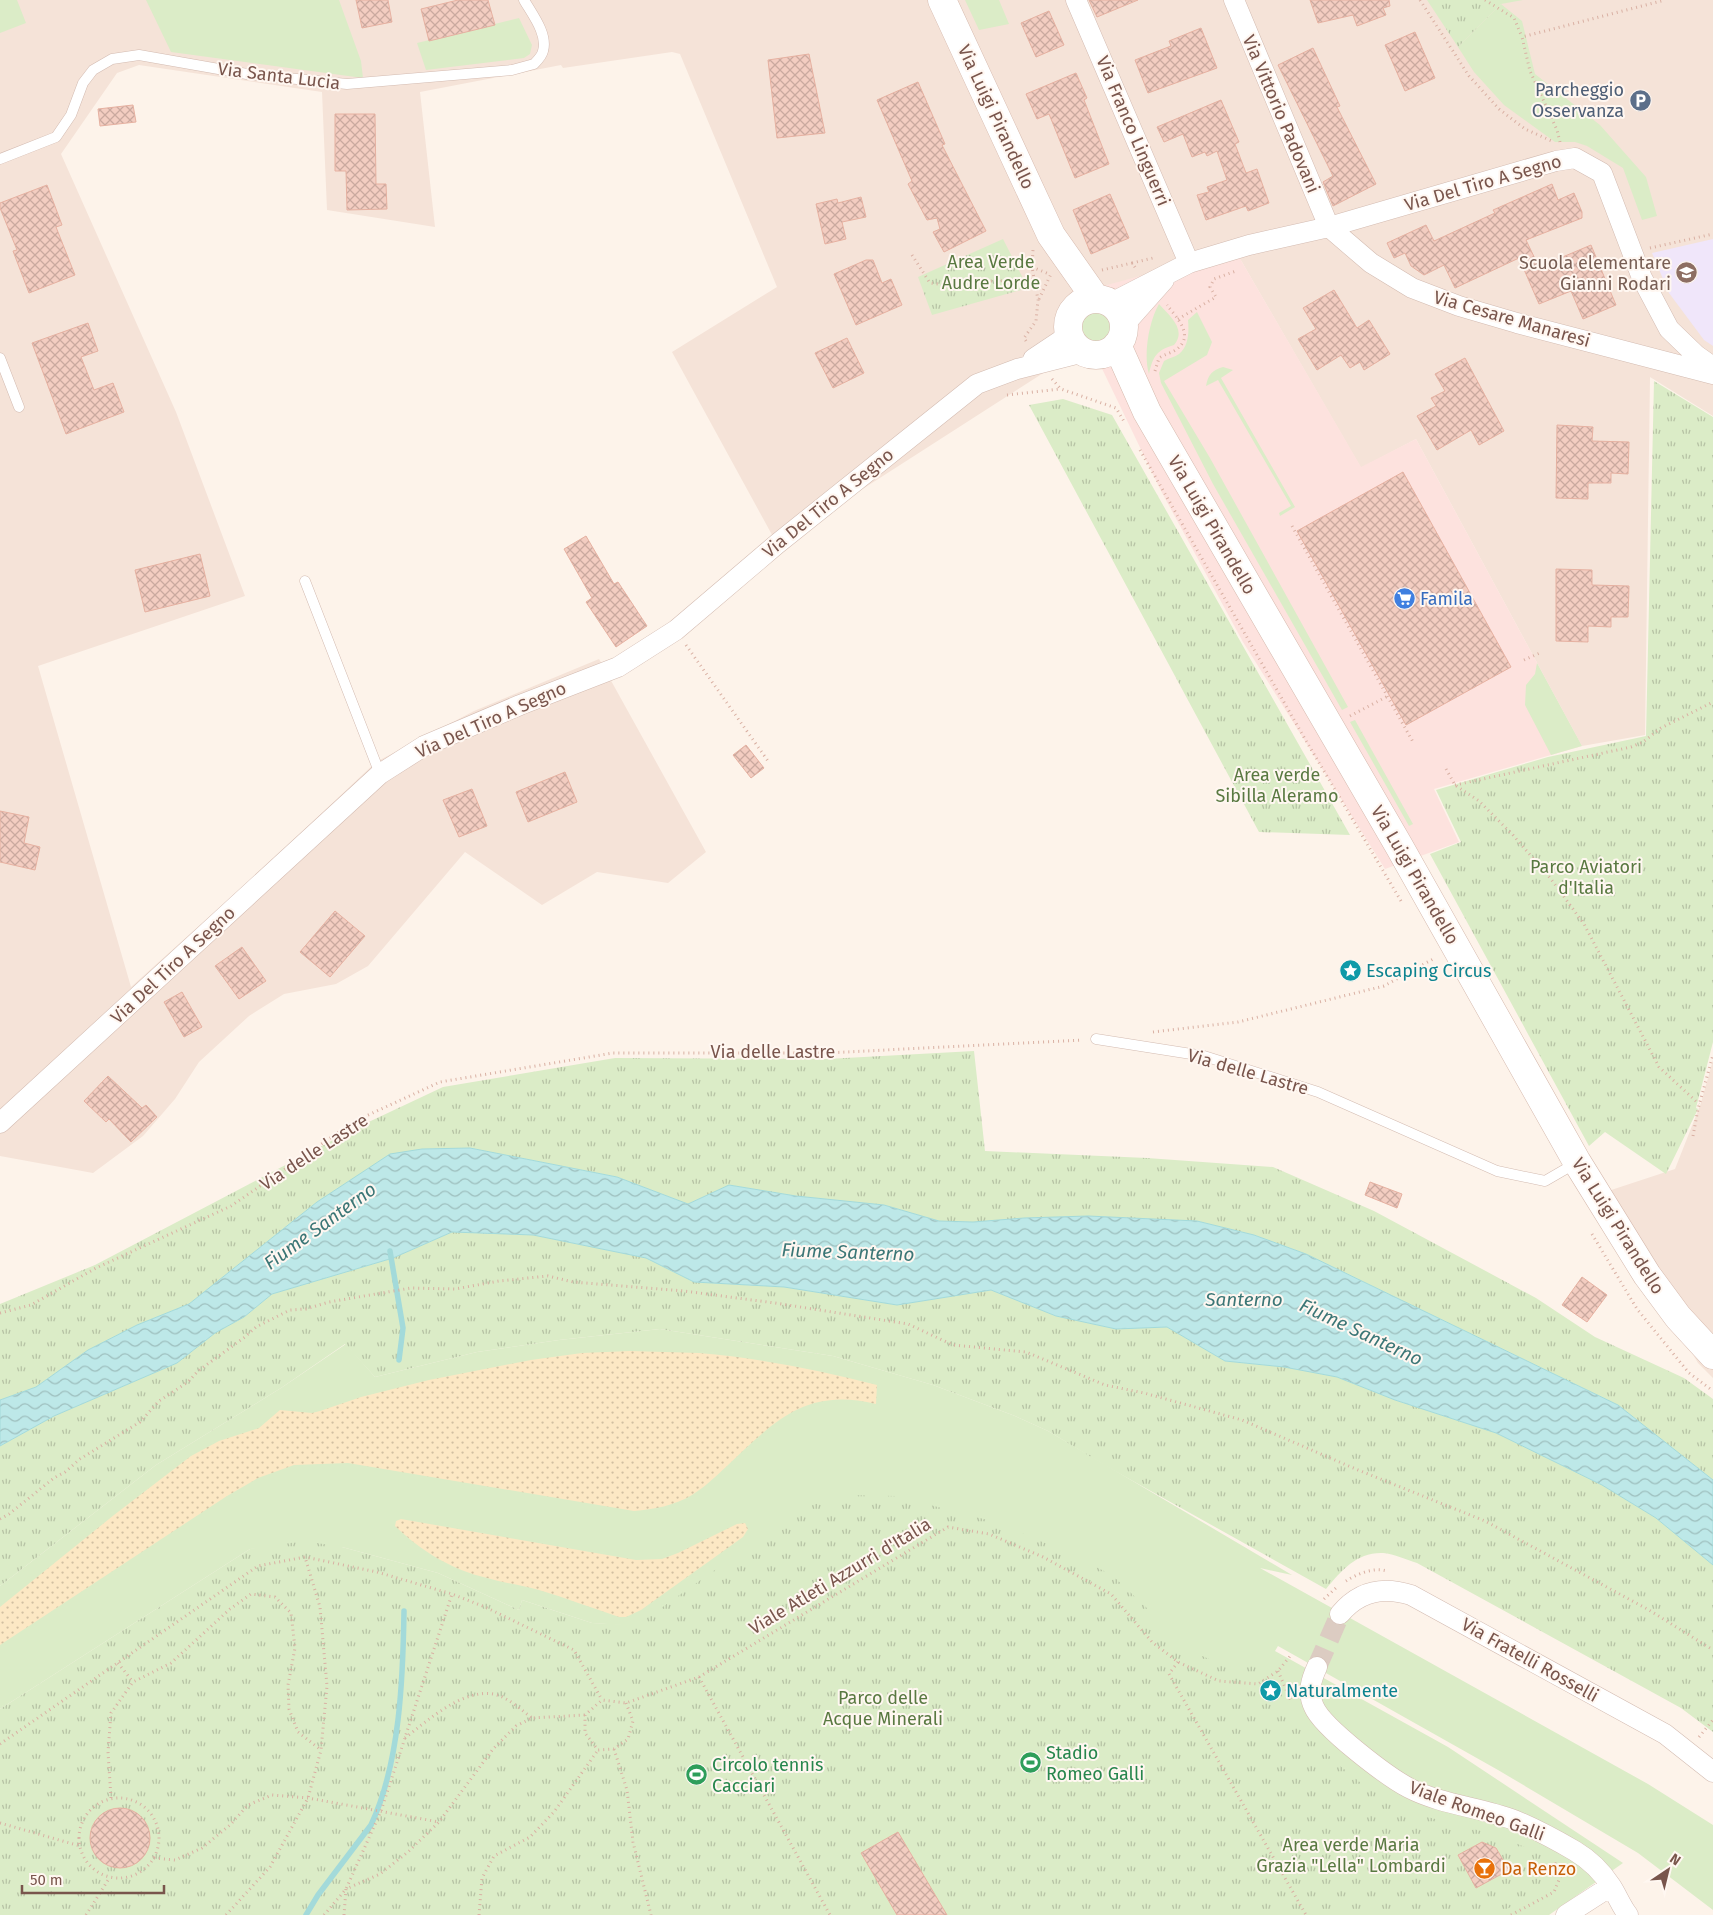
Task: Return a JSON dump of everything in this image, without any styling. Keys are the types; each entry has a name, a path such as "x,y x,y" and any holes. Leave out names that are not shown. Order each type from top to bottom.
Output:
{"street":[{"name":"Via Luigi Pirandello","path":"942,0 1096,329 1394,838 1577,1162 1647,1275 1684,1324 1713,1355"},
{"name":"Via Franco Linguerri","path":"1076,0 1181,267"},
{"name":"Via Vittorio Padovani","path":"1234,0 1329,227"},
{"name":"Via Del Tiro A Segno","path":"1096,329 1181,267 1250,245 1329,227 1556,161 1575,158 1602,173 1642,278 1669,328 1696,355 1713,367"},
{"name":"Via Cesare Manaresi","path":"1329,227 1372,263 1412,288 1443,300 1517,323 1713,374"},
{"name":"Via Del Tiro A Segno","path":"0,1123 380,774 424,746 520,705 618,667 676,630 777,544 977,384 1017,369 1096,329 1155,291 1181,267"},
{"name":"Via Fratelli Rosselli","path":"1340,1614 1350,1602 1370,1593 1385,1590 1411,1595 1665,1734 1713,1772"},
{"name":"Viale Romeo Galli","path":"1317,1667 1310,1684 1314,1706 1318,1714 1328,1726 1383,1772 1409,1788 1512,1819 1549,1836 1578,1853 1597,1868 1611,1886 1628,1915"},
{"path":"1566,1915 1611,1886"}],"lane":[{"name":"Via Santa Lucia","path":"0,160 56,137 71,115 83,84 93,70 112,59 139,55 247,74 347,84 512,70 534,64 543,52 543,40 536,21 524,0"},
{"path":"0,358 20,407"},
{"path":"305,581 380,774"},
{"name":"Via delle Lastre","path":"1096,1039 1204,1056 1318,1092 1497,1170 1545,1181 1577,1162"}],"path":[{"path":"1420,0 1469,76 1499,109 1525,129 1561,145 1557,130 1530,71 1522,38 1514,18 1485,0"},
{"path":"1644,0 1645,5"},
{"path":"1522,38 1665,0"},
{"path":"1646,244 1648,249 1713,234"},
{"path":"912,254 930,283 962,287 990,282 1034,280"},
{"path":"1032,267 1050,274"},
{"path":"1178,319 1216,296 1210,286 1214,279 1238,269"},
{"path":"1155,291 1184,326 1182,342 1177,349 1159,358 1154,369 1155,379"},
{"path":"999,397 1061,389"},
{"path":"1292,526 1413,742"},
{"path":"676,630 768,761"},
{"path":"1524,660 1542,652"},
{"path":"1455,785 1631,747 1643,742 1661,728 1713,702"},
{"path":"1446,769 1455,785 1480,801 1551,879 1584,924 1659,1067 1699,1104"},
{"path":"1152,1032 1238,1022 1384,986 1435,958"},
{"name":"Via delle Lastre","path":"0,1313 31,1305 96,1268 231,1206 355,1121 440,1082 613,1053 826,1053 1096,1039"},
{"path":"1693,1136 1699,1104 1713,1054"},
{"path":"0,1519 54,1478 66,1472 80,1459 140,1422 159,1401 188,1382 198,1371 256,1327 290,1310 411,1288 455,1289 499,1281 548,1276 573,1282 684,1291 785,1304 908,1324 953,1345 1026,1352 1105,1385 1144,1393 1242,1420 1358,1470 1485,1521 1649,1610 1713,1650"},
{"name":"Viale Atleti Azzurri d'Italia","path":"626,1703 699,1677 948,1527 989,1534 1043,1557 1111,1594 1152,1642 1178,1662 1219,1681 1258,1684 1278,1671 1291,1655"},
{"path":"226,1915 270,1867 308,1798 321,1750 327,1686 320,1607 305,1557"},
{"path":"0,1744 258,1566 305,1557 377,1572 452,1594 485,1607 574,1650 602,1700"},
{"path":"111,1798 108,1752 111,1713 133,1682 171,1663 230,1609 251,1594 275,1596 291,1613 295,1648 288,1685 289,1709 298,1732 321,1750"},
{"path":"324,1915 346,1889 381,1811 452,1594"},
{"path":"1178,1662 1169,1674 1306,1915"},
{"path":"118,1663 133,1682"},
{"path":"699,1677 830,1915"},
{"path":"405,1738 444,1708 473,1695 492,1694 509,1701 532,1718"},
{"path":"346,1889 380,1874 408,1852 439,1822 493,1749 516,1726 532,1718 585,1715 602,1700 626,1703 633,1721 628,1739 614,1749 598,1750"},
{"path":"585,1715 585,1733 598,1750"},
{"path":"1698,1738 1713,1720"},
{"path":"614,1749 627,1790 633,1842 651,1915"},
{"path":"480,1915 482,1878 494,1856 530,1838 554,1812 598,1750"},
{"path":"154,1858 175,1860 202,1848 230,1825 248,1805 272,1795 308,1798 439,1822"},
{"path":"111,1798 124,1798 137,1802 155,1820 159,1833 158,1846 154,1858 146,1868 122,1878 110,1877 99,1873 90,1866 80,1846 79,1834 82,1821 89,1810 111,1798"},
{"path":"0,1823 80,1846"},
{"path":"86,1915 110,1877"},
{"path":"344,1915 346,1889"}],"shaded area":[{"path":"0,0 1713,0 1713,416 1650,377 1645,735 1582,746 1416,439 1361,468 1235,250 777,544 672,352 777,287 680,54 672,52 563,68 561,65 420,92 435,227 327,210 322,92 139,65 117,73 61,154 176,412 245,596 38,666 131,987 272,860 376,762 474,711 599,659 706,852 668,883 597,872 542,905 465,852 368,966 336,984 284,994 249,1016 199,1062 175,1099 143,1136 93,1173 0,1156"},
{"name":"Scuola elementare Gianni Rodari","path":"1713,239 1713,346 1704,340 1669,293 1652,253"},
{"path":"1235,250 1361,467 1416,439 1582,746 1434,789 1459,842 1385,869 1243,642 1161,491 1067,296"},
{"path":"1713,1060 1713,1378 1698,1363 1599,1194 1675,1169 1701,1103"}],"green space":[{"path":"0,0 17,0 26,23 0,33"},
{"path":"146,0 339,0 361,61 363,78 171,52"},
{"path":"965,0 999,0 1009,24 979,30"},
{"path":"1427,0 1523,0 1501,4 1458,47"},
{"path":"1501,4 1522,21 1535,74 1600,125 1646,177 1657,216 1642,220 1623,168 1587,146 1575,142 1555,142 1504,105 1474,72 1458,47"},
{"path":"519,18 532,45 530,54 524,58 426,70 417,43"},
{"name":"Area Verde Audre Lorde","path":"1003,239 1028,288 932,315 918,277"},
{"path":"1159,304 1176,323 1179,334 1174,345 1163,349 1154,358 1149,374 1147,366 1148,338 1152,319"},
{"path":"1096,310 1103,311 1108,315 1112,320 1112,334 1108,339 1103,343 1096,344 1089,343 1084,339 1080,334 1079,327 1080,320 1084,315 1089,311"},
{"path":"1197,312 1212,342 1207,355 1164,381 1210,458 1348,707 1342,710 1213,484 1161,383 1159,373 1164,361 1177,355 1185,347 1188,338 1188,320"},
{"path":"1223,367 1233,370 1221,378 1295,507 1280,516 1279,513 1291,506 1218,380 1206,386 1211,374"},
{"name":"Parco Aviatori d'Italia","path":"1654,381 1713,417 1713,1042 1696,1108 1698,1109 1666,1174 1605,1132 1589,1146 1430,854 1461,842 1436,790 1548,757 1646,736"},
{"name":"Area verde Sibilla Aleramo","path":"1063,399 1112,415 1350,835 1259,832 1029,405"},
{"path":"1537,663 1582,746 1551,755 1525,705 1526,685 1535,674"},
{"path":"1355,720 1413,824 1409,826 1350,722"},
{"path":"974,1051 985,1151 1147,1158 1273,1167 1374,1211 1536,1298 1595,1337 1684,1378 1713,1399 1713,1480 1618,1405 1306,1254 1254,1235 1197,1221 1088,1216 973,1222 939,1221 884,1205 796,1196 729,1185 688,1204 617,1177 470,1148 422,1149 390,1155 317,1202 189,1304 137,1325 88,1350 36,1387 0,1400 0,1304 95,1265 358,1127 443,1087 615,1058 827,1059"},
{"path":"452,1232 533,1235 646,1258 694,1282 784,1287 897,1305 991,1290 1056,1316 1116,1329 1167,1327 1225,1361 1284,1367 1337,1377 1395,1400 1496,1433 1602,1485 1656,1518 1713,1565 1713,1732 1681,1708 1417,1563 1396,1556 1374,1553 1358,1559 1344,1569 1326,1589 1106,1466 1048,1431 1015,1416 933,1385 833,1356 660,1329 559,1340 477,1352 375,1377 345,1344 281,1388 156,1465 0,1586 0,1446 54,1416 177,1363 215,1333 244,1317 272,1294 393,1258"},
{"name":"Area verde Maria Grazia \"Lella\" Lombardi","path":"660,1329 833,1356 933,1385 1015,1416 1048,1431 1292,1575 1260,1568 1648,1784 1713,1825 1713,1910 1638,1853 1498,1770 1278,1646 1275,1651 1448,1747 1623,1863 1549,1915 659,1915 637,1626 592,1623 522,1600 519,1610 438,1573 342,1547 250,1549 0,1709 0,1586 156,1465 281,1388 346,1344 375,1377 477,1352 559,1340"},
{"name":"Parco delle Acque Minerali","path":"840,1495 896,1496 995,1522 1064,1551 1112,1575 1149,1610 1159,1628 1193,1652 1223,1665 1262,1666 1285,1700 1296,1721 1333,1760 1367,1788 1424,1816 1496,1835 1544,1855 1554,1875 1548,1888 1495,1915 0,1915 0,1709 250,1549 304,1541 342,1547 438,1573 519,1610 522,1600 592,1623 637,1625 753,1543 781,1528 786,1515"}],"sand":[{"path":"630,1351 721,1355 766,1361 833,1374 877,1385 876,1404 851,1400 829,1400 793,1412 760,1435 692,1495 664,1506 634,1511 348,1463 294,1465 258,1478 227,1496 0,1645 0,1607 191,1456 219,1441 259,1428 280,1410 312,1413 361,1397 429,1380 531,1360 582,1353"},
{"path":"401,1519 636,1560 662,1559 737,1524 745,1523 748,1529 743,1537 641,1610 626,1617 619,1617 533,1588 474,1574 449,1565 415,1544 395,1526 396,1521"}],"water":[{"name":"Santerno","path":"470,1148 617,1177 688,1204 729,1185 796,1196 884,1205 939,1221 973,1222 1088,1216 1197,1221 1254,1235 1306,1254 1618,1405 1713,1480 1713,1565 1656,1518 1602,1485 1496,1433 1395,1400 1337,1377 1284,1367 1225,1361 1167,1327 1116,1329 1056,1316 991,1290 897,1305 784,1287 694,1282 646,1258 533,1235 452,1232 393,1258 272,1294 244,1317 215,1333 177,1363 54,1416 0,1446 0,1400 36,1387 88,1350 137,1325 189,1304 317,1202 390,1154 422,1149"}],"building":[{"path":"356,0 388,0 392,22 362,28"},
{"path":"458,0 488,0 495,25 429,41 421,9"},
{"path":"1089,0 1138,0 1097,17"},
{"path":"1310,0 1389,0 1390,6 1383,8 1386,15 1357,26 1353,15 1318,23"},
{"path":"1049,11 1064,45 1036,57 1021,23"},
{"path":"1201,28 1217,68 1148,93 1135,60 1171,46 1169,41"},
{"path":"1415,32 1435,78 1405,91 1385,45"},
{"path":"1313,48 1340,106 1337,107 1376,184 1333,206 1323,182 1333,176 1278,65"},
{"path":"809,54 825,133 777,138 768,60"},
{"path":"1076,73 1087,98 1084,100 1109,164 1075,178 1049,114 1037,119 1026,94"},
{"path":"918,82 945,144 942,145 986,231 944,252 933,232 940,229 937,218 927,220 908,184 912,181 877,100"},
{"path":"1221,100 1239,142 1235,144 1246,173 1257,169 1269,203 1248,211 1246,206 1206,220 1197,195 1209,192 1207,187 1227,180 1217,151 1207,156 1205,152 1192,157 1183,134 1164,142 1157,127"},
{"path":"133,105 136,122 100,126 98,109"},
{"path":"335,114 375,114 376,184 386,184 387,209 347,210 346,171 335,171"},
{"path":"1552,184 1558,200 1574,193 1582,212 1582,218 1526,240 1539,267 1591,245 1616,305 1583,319 1571,291 1539,304 1519,258 1455,288 1444,265 1424,275 1411,266 1405,253 1394,258 1387,243 1426,225 1434,241 1495,213 1493,210"},
{"path":"47,185 62,225 56,227 75,275 29,293 13,251 17,250 0,208 0,203"},
{"path":"1110,194 1129,238 1091,254 1073,210"},
{"path":"861,197 866,217 842,222 846,239 825,244 816,204 837,199 838,203"},
{"path":"866,260 873,260 882,283 891,279 902,305 856,325 834,274"},
{"path":"1334,290 1357,328 1369,320 1390,354 1364,370 1360,362 1350,368 1341,355 1317,370 1298,339 1316,329 1303,308"},
{"path":"88,323 98,351 81,357 94,390 113,383 124,412 66,434 32,343"},
{"path":"847,338 864,373 833,388 815,353"},
{"path":"1465,358 1504,431 1479,445 1471,430 1437,450 1417,416 1436,406 1431,398 1445,391 1435,374"},
{"path":"1557,425 1593,427 1592,441 1629,442 1628,474 1611,473 1611,483 1588,483 1588,499 1556,498"},
{"name":"Famila","path":"1403,472 1511,667 1406,725 1297,531"},
{"path":"586,536 614,584 618,582 647,626 616,647 586,602 592,598 564,549"},
{"path":"200,554 210,596 145,612 135,570"},
{"path":"1556,569 1592,570 1592,585 1629,586 1628,617 1611,617 1611,627 1588,626 1588,642 1556,641"},
{"path":"746,745 764,768 751,778 733,755"},
{"path":"565,772 577,802 528,822 516,792"},
{"path":"472,789 487,826 459,837 443,800"},
{"path":"0,811 29,817 24,843 40,847 35,870 0,862"},
{"path":"335,911 365,936 330,977 300,952"},
{"path":"242,947 266,981 239,999 215,966"},
{"path":"182,992 202,1027 184,1037 164,1002"},
{"path":"108,1076 142,1108 146,1105 157,1117 131,1142 109,1119 106,1122 84,1101"},
{"path":"1370,1182 1402,1194 1397,1208 1365,1195"},
{"path":"1582,1277 1607,1295 1587,1322 1562,1305"},
{"path":"120,1808 136,1813 141,1817 145,1822 150,1838 145,1854 141,1859 136,1863 120,1868 104,1863 99,1859 95,1854 90,1838 95,1822 99,1817 104,1813"},
{"path":"898,1832 947,1915 897,1915 861,1853"},
{"path":"1482,1842 1496,1848 1509,1870 1476,1888 1458,1855"}],"waterway":[{"path":"390,1251 403,1328 399,1360"},
{"path":"306,1915 318,1895 371,1825 381,1801 394,1748 398,1720 404,1611"}],"tunnel":[{"path":"1317,1667 1340,1614"}],"place":[{"name":"Parcheggio Osservanza","path":"1640,100"},
{"name":"Scuola elementare Gianni Rodari","path":"1687,273"},
{"name":"Famila","path":"1404,599"},
{"name":"Escaping Circus","path":"1350,971"},
{"name":"Naturalmente","path":"1270,1691"},
{"name":"Stadio Romeo Galli","path":"1030,1763"},
{"name":"Circolo tennis Cacciari","path":"696,1775"},
{"name":"Da Renzo","path":"1485,1869"}],"water label":[{"name":"Fiume Santerno","path":"320,1226"},
{"name":"Fiume Santerno","path":"848,1252"},
{"name":"Fiume Santerno","path":"1361,1332"}]}
